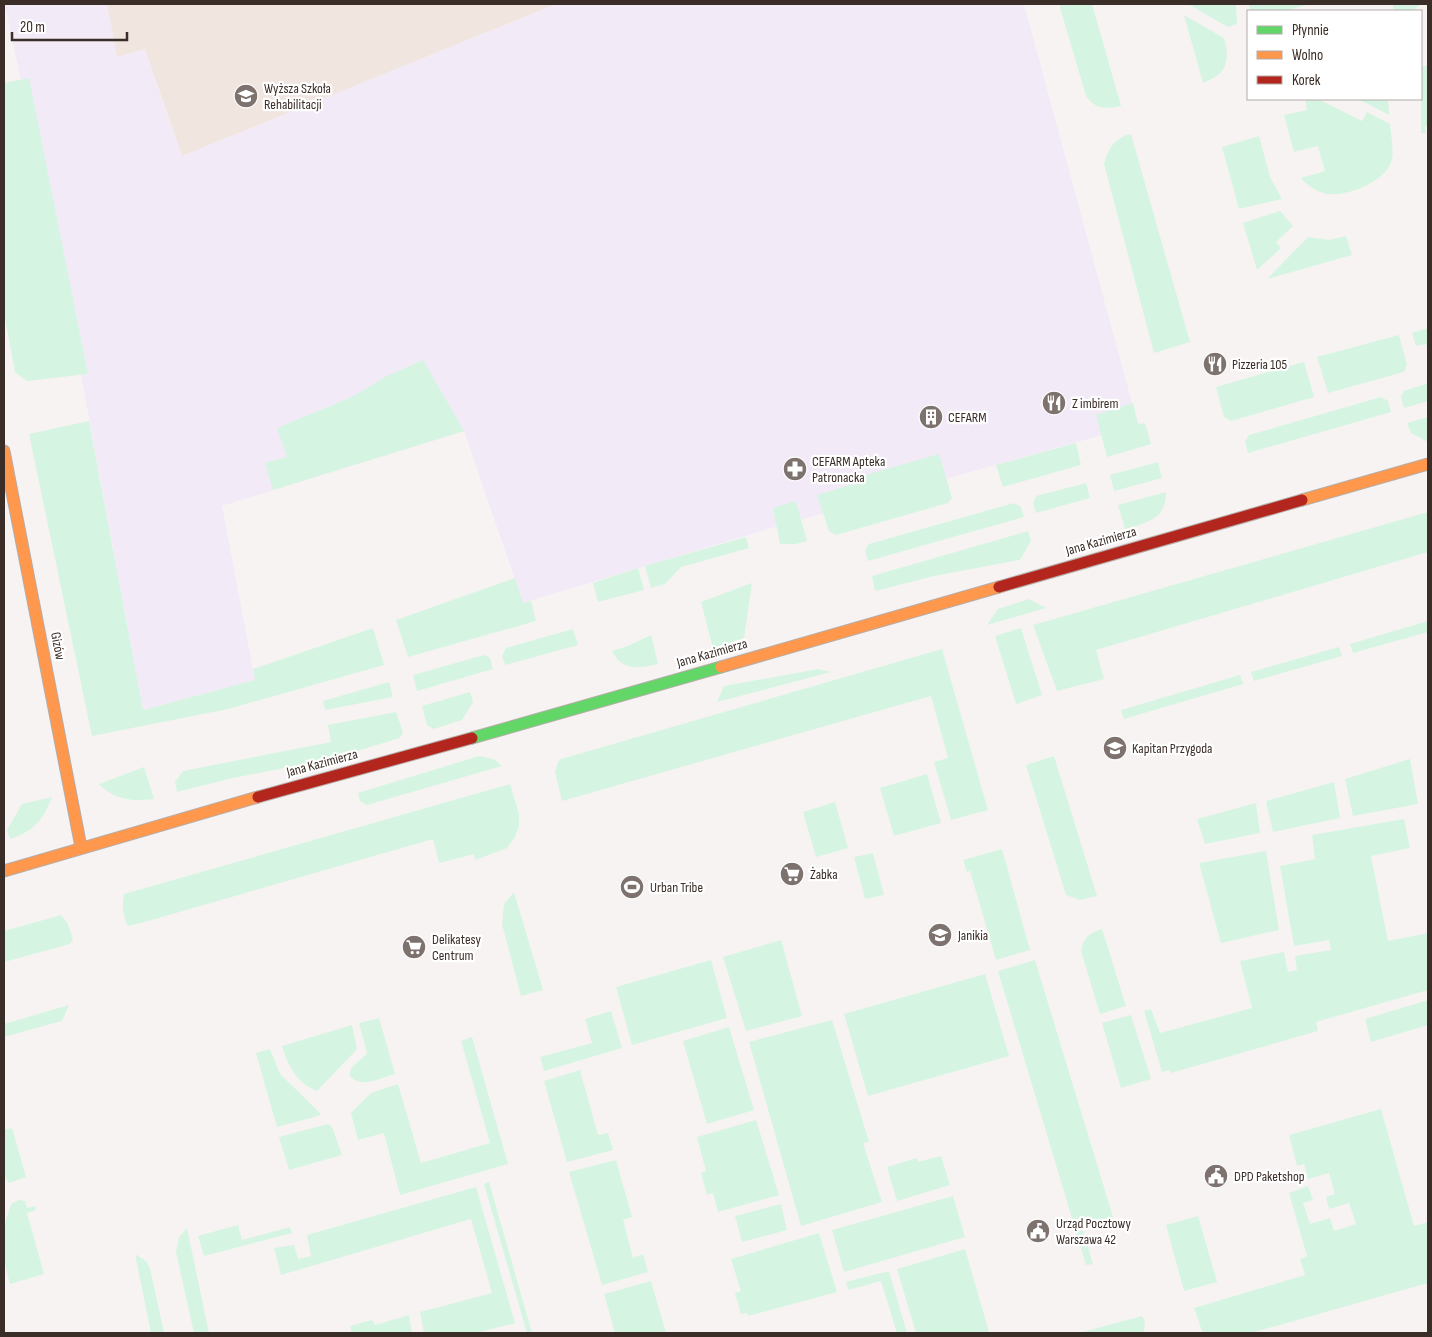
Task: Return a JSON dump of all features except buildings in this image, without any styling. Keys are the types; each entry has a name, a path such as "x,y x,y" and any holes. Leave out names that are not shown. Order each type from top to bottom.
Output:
{"street":[{"name":"Gizów","path":"4,451 82,847"},
{"name":"Jana Kazimierza","path":"4,871 82,847 1428,464"}],"shaded area":[{"path":"5,4 107,4 117,57 145,49 182,156 556,4 1024,4 1138,425 775,527 523,603 464,431 222,506 255,680 143,710 81,375"},
{"name":"Wyższa Szkoła Rehabilitacji","path":"107,4 556,4 182,156 145,49 117,57"}],"green space":[{"path":"1059,4 1092,4 1121,106 1110,108 1097,106 1086,96"},
{"path":"1188,4 1236,4 1237,24 1228,27"},
{"path":"1249,4 1309,4 1292,10 1250,10"},
{"path":"1393,4 1420,4 1414,10 1393,9"},
{"path":"1184,15 1224,38 1227,54 1225,66 1217,76 1203,83"},
{"path":"1422,66 1428,66 1428,126 1425,126 1426,133 1421,133"},
{"path":"29,78 88,374 27,381 15,372 4,313 4,83"},
{"path":"1305,100 1320,100 1362,121 1367,112 1390,124 1393,146 1389,167 1375,181 1345,193 1327,194 1309,186 1301,178 1325,171 1318,146 1294,152 1284,115 1307,110"},
{"path":"1360,100 1388,100 1389,115"},
{"path":"1131,134 1190,342 1154,353 1104,164 1107,153 1113,144"},
{"path":"1259,136 1270,177 1282,199 1239,209 1222,147"},
{"path":"1280,211 1293,226 1276,242 1281,248 1257,270 1243,223"},
{"path":"1346,236 1352,255 1267,279 1308,237 1329,240"},
{"path":"1428,328 1428,350 1426,344 1416,346 1412,333"},
{"path":"1399,335 1407,365 1404,372 1328,393 1317,357"},
{"path":"423,360 464,431 273,490 265,463 287,457 277,428 352,397 385,377"},
{"path":"1304,362 1314,397 1231,421 1224,417 1216,387"},
{"path":"1428,383 1428,401 1404,408 1401,397 1404,391"},
{"path":"1381,397 1388,401 1391,412 1248,453 1245,441 1249,435"},
{"path":"1133,403 1138,424 1145,423 1151,444 1107,457 1096,415"},
{"path":"1428,417 1428,442 1411,433 1407,423"},
{"path":"89,421 143,710 255,680 253,669 373,628 384,665 228,709 92,736 29,434"},
{"path":"1076,443 1081,465 1003,487 996,465"},
{"path":"939,454 952,498 948,503 836,535 829,531 817,495 863,481 862,476"},
{"path":"1158,462 1162,478 1114,491 1110,475"},
{"path":"1086,483 1090,498 1036,513 1033,503 1036,496"},
{"path":"1166,492 1163,508 1159,514 1147,522 1125,529 1118,505"},
{"path":"796,501 807,541 796,544 780,544 773,508"},
{"path":"1014,503 1021,507 1024,517 868,561 865,551 869,544"},
{"path":"1428,512 1428,552 1096,650 1104,679 1057,691 1033,625"},
{"path":"1028,531 1031,541 1020,560 934,576 875,591 872,576"},
{"path":"746,537 749,548 681,567 665,584 651,588 645,566"},
{"path":"638,568 644,590 598,602 593,583"},
{"path":"515,578 523,603 531,601 536,621 408,657 396,620"},
{"path":"752,583 744,638 713,648 701,602"},
{"path":"1029,599 1046,608 987,625 998,609"},
{"path":"1428,621 1428,632 1353,653 1350,644"},
{"path":"1021,628 1042,695 1016,704 995,636"},
{"path":"573,629 578,645 505,665 502,656 506,648"},
{"path":"651,635 658,664 632,667 616,658 612,651 628,646"},
{"path":"1339,647 1342,656 1254,681 1251,672"},
{"path":"942,649 988,810 951,820 934,762 948,758 931,696 562,801 555,772 561,759"},
{"path":"484,655 490,658 493,669 417,691 413,675"},
{"path":"818,669 831,672 717,702 724,686"},
{"path":"1240,675 1243,684 1124,719 1121,710"},
{"path":"389,682 393,697 325,710 323,701"},
{"path":"470,692 473,702 462,720 434,729 427,725 422,706"},
{"path":"396,712 403,732 400,738 330,759 233,778 177,792 175,782 183,771 331,742 328,725"},
{"path":"479,756 493,759 502,766 367,805 360,801 358,793"},
{"path":"1054,756 1097,896 1080,900 1066,895 1026,765"},
{"path":"1410,759 1418,804 1353,816 1345,779"},
{"path":"144,767 154,799 124,799 111,794 99,784"},
{"path":"927,774 941,823 894,836 880,788"},
{"path":"1334,782 1340,818 1273,832 1266,801"},
{"path":"510,784 519,814 519,825 515,837 507,848 475,860 474,854 439,863 433,839 141,923 128,926 125,918 124,894"},
{"path":"52,797 37,824 25,833 10,839 7,830 22,804"},
{"path":"835,802 848,848 816,857 803,812"},
{"path":"1256,803 1260,833 1205,844 1197,819"},
{"path":"1404,819 1410,848 1371,856 1388,941 1428,933 1428,990 1316,1022 1318,1031 1171,1073 1170,1070 1162,1072 1144,1011 1151,1009 1160,1033 1252,1008 1240,961 1284,952 1288,972 1297,970 1295,956 1331,950 1329,940 1294,946 1280,866 1315,859 1312,835"},
{"path":"1002,849 1030,950 996,960 970,871 967,872 963,860"},
{"path":"1266,851 1279,930 1221,943 1199,863"},
{"path":"873,853 884,895 865,899 854,857"},
{"path":"514,892 543,990 521,996 502,924 504,904"},
{"path":"61,915 68,924 73,939 70,944 4,962 4,931"},
{"path":"1102,929 1126,1006 1100,1014 1081,951 1083,942 1088,936"},
{"path":"781,940 802,1016 746,1031 723,957"},
{"path":"711,960 727,1018 632,1045 616,987"},
{"path":"1035,960 1113,1217 1082,1226 1093,1264 1086,1265 998,971"},
{"path":"985,974 1009,1056 868,1096 844,1014"},
{"path":"1428,1000 1428,1025 1371,1042 1365,1019"},
{"path":"69,1005 62,1021 4,1037 4,1024"},
{"path":"611,1011 622,1048 544,1071 540,1057 592,1043 585,1019"},
{"path":"1131,1015 1151,1079 1121,1088 1102,1023"},
{"path":"379,1018 395,1074 360,1082 350,1076 353,1066 367,1053 359,1023"},
{"path":"832,1020 869,1142 863,1143 882,1202 801,1226 749,1042"},
{"path":"352,1025 357,1049 317,1091 310,1088 294,1073 282,1046"},
{"path":"729,1027 754,1110 707,1124 683,1041"},
{"path":"472,1037 508,1164 400,1195 384,1133 358,1140 351,1113 371,1093 398,1084 421,1163 490,1143 461,1041"},
{"path":"270,1049 280,1074 321,1114 277,1127 256,1053"},
{"path":"580,1070 598,1135 608,1133 613,1150 567,1162 544,1081"},
{"path":"1381,1109 1414,1226 1428,1222 1428,1283 1251,1333 1205,1333 1202,1331 1194,1308 1305,1275 1300,1259 1307,1256 1289,1193 1308,1186 1313,1200 1303,1203 1310,1224 1330,1218 1334,1231 1356,1224 1349,1203 1329,1209 1326,1197 1335,1194 1329,1173 1308,1179 1304,1164 1297,1166 1289,1135"},
{"path":"756,1120 779,1195 718,1212 713,1193 707,1195 701,1173 706,1171 697,1137"},
{"path":"328,1124 332,1127 342,1155 289,1170 279,1137"},
{"path":"12,1128 26,1177 9,1183 4,1175 4,1130"},
{"path":"941,1156 950,1185 897,1201 887,1167 917,1158 918,1162"},
{"path":"616,1160 632,1217 623,1220 633,1258 643,1254 648,1272 602,1285 569,1172"},
{"path":"489,1182 532,1333 527,1333 484,1184"},
{"path":"476,1187 515,1323 476,1333 424,1333 420,1312 492,1293 471,1219 281,1275 274,1248 294,1245 298,1259 311,1256 307,1235"},
{"path":"953,1196 965,1237 844,1272 832,1230"},
{"path":"19,1200 25,1201 27,1208 35,1206 36,1210 27,1213 44,1274 10,1284 4,1253 5,1223 12,1203"},
{"path":"781,1204 787,1230 742,1242 735,1216"},
{"path":"1198,1216 1217,1282 1184,1291 1166,1225"},
{"path":"238,1225 242,1240 290,1227 292,1233 204,1256 198,1236"},
{"path":"187,1228 209,1333 194,1333 176,1252 179,1237"},
{"path":"819,1233 837,1292 748,1316 747,1313 741,1314 735,1293 741,1291 731,1259"},
{"path":"965,1249 989,1332 916,1333 897,1269"},
{"path":"135,1254 146,1261 150,1268 164,1333 151,1333"},
{"path":"889,1271 907,1333 897,1333 881,1281 848,1290 846,1282"},
{"path":"651,1281 666,1333 615,1333 604,1294"},
{"path":"409,1315 412,1333 352,1333 350,1326 372,1320 375,1325"},
{"path":"1142,1316 1145,1321 1144,1333 1079,1333"}],"traffic: fast":[{"path":"472,738 721,667"}],"traffic: slow":[{"path":"4,451 81,847"},
{"path":"1302,500 1428,464"},
{"path":"721,667 999,587"},
{"path":"4,871 258,797"}],"traffic: jam":[{"path":"999,587 1302,500"},
{"path":"258,797 472,738"}],"place":[{"name":"Wyższa Szkoła Rehabilitacji","path":"246,96"},
{"name":"Pizzeria 105","path":"1215,364"},
{"name":"Z imbirem","path":"1054,403"},
{"name":"CEFARM","path":"931,417"},
{"name":"CEFARM Apteka Patronacka","path":"795,469"},
{"name":"Kapitan Przygoda","path":"1115,748"},
{"name":"Żabka","path":"792,874"},
{"name":"Urban Tribe","path":"632,887"},
{"name":"Janikia","path":"940,935"},
{"name":"Delikatesy Centrum","path":"414,947"},
{"name":"DPD Paketshop","path":"1216,1176"},
{"name":"Urząd Pocztowy Warszawa 42","path":"1038,1231"}]}
